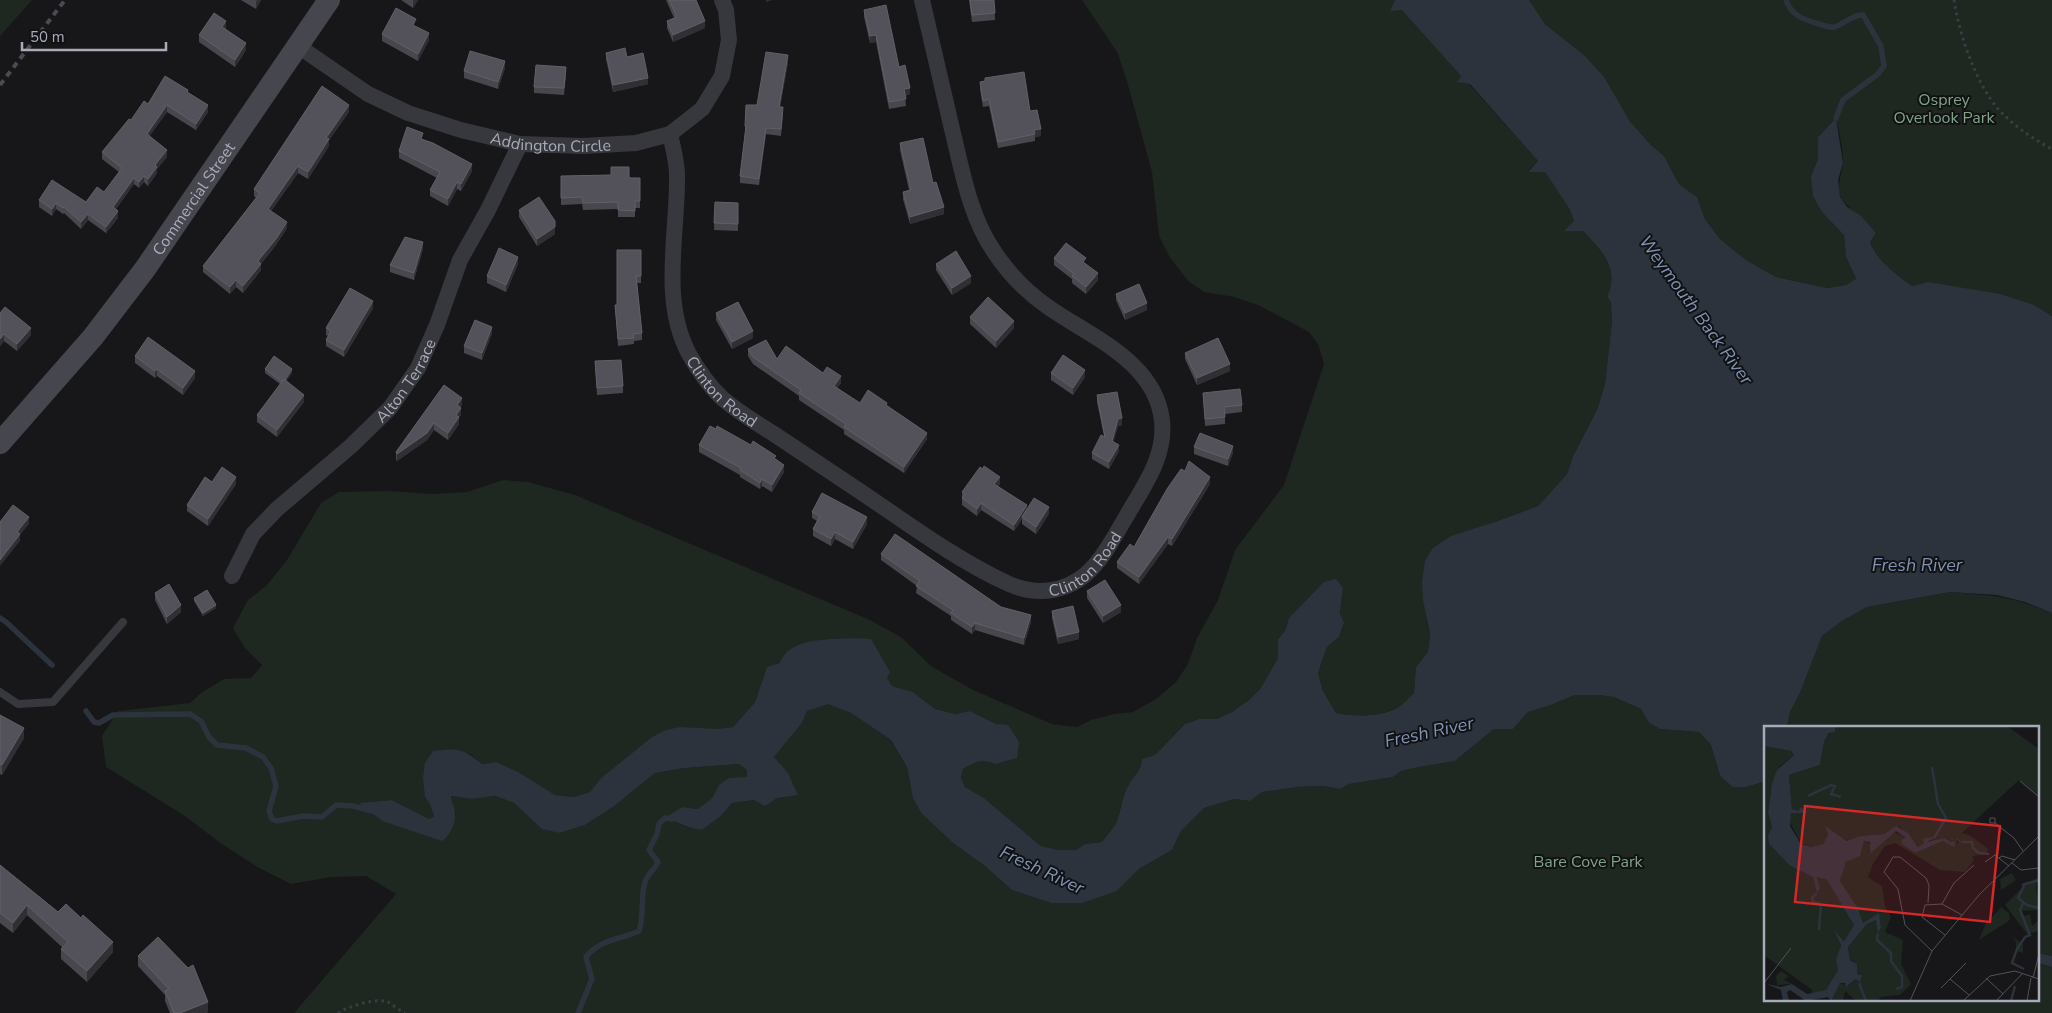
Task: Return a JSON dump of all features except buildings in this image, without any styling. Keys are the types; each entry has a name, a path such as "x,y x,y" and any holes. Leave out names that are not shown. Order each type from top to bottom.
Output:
{"main road":[{"name":"Commercial Street","path":"0,443 93,337 146,268 329,0"}],"street":[{"name":"Addington Circle","path":"298,46 368,94 408,114 461,130 520,144 583,146 636,143 670,134 702,109 722,76 729,40 726,10 722,0"},
{"name":"Clinton Road","path":"670,134 677,172 673,265 677,323 692,358 703,377 721,397 755,422 966,561 1011,585 1040,591 1065,587 1084,578 1103,556 1154,469 1161,445 1163,425 1160,406 1152,389 1138,370 1115,350 1046,306 1016,280 993,251 978,222 962,169 922,0"},
{"name":"Alton Terrace","path":"232,576 252,534 277,509 351,446 390,408 418,368 437,326 460,260 488,210 520,144"}],"lane":[{"path":"0,692 18,704 53,702 122,622"}],"path":[{"path":"1954,0 1968,50 1987,93 1999,109 2019,128 2052,149"},
{"path":"338,1013 344,1009 368,1002 386,1001 404,1013"}],"green space":[{"path":"0,0 32,0 0,36"},
{"name":"Bare Cove Park","path":"1082,0 1395,0 1461,76 1458,81 1469,84 1538,161 1528,171 1545,172 1570,210 1574,221 1565,231 1583,231 1597,246 1607,261 1611,278 1607,297 1611,302 1612,321 1605,384 1597,410 1573,456 1567,474 1538,506 1495,522 1422,582 1430,635 1428,652 1416,667 1414,693 1399,707 1385,713 1351,715 1336,713 1323,691 1318,673 1327,647 1339,637 1344,624 1340,613 1343,588 1289,618 1285,631 1278,639 1278,658 1260,689 1249,700 1232,712 1217,719 1199,719 1185,724 1155,755 1142,759 1139,770 1131,780 1123,797 1117,821 1111,830 1102,842 1085,844 1076,850 1059,850 1041,846 984,798 965,787 961,778 963,769 975,761 986,760 996,724 970,711 955,714 935,709 913,692 891,686 853,638 819,640 799,646 778,663 767,667 755,702 733,727 652,737 601,778 590,792 574,797 555,795 496,762 482,764 469,753 425,797 431,804 434,816 429,819 392,800 360,803 382,821 403,827 456,815 451,802 451,796 472,799 494,796 514,803 528,815 560,833 585,825 613,807 655,773 685,768 739,764 747,770 748,777 719,785 712,798 698,809 682,807 666,819 702,830 721,816 732,803 754,800 774,757 802,723 807,711 828,703 851,713 891,740 907,767 913,799 922,814 953,843 985,866 1013,890 1051,903 1117,891 1139,869 1172,850 1181,831 1204,808 1234,799 1250,801 1262,792 1323,786 1340,789 1349,784 1393,777 1401,771 1455,761 1494,729 1513,729 1528,712 1575,695 1598,695 1614,697 1641,709 1649,723 1660,729 1699,732 1711,745 1720,776 1746,787 1764,782 1764,1000 2040,1000 2040,964 2052,967 2052,1013 294,1013 396,894 366,876 331,877 291,884 257,867 219,842 185,816 106,767 102,736 118,711 190,703 201,693 224,679 251,678 262,665 244,647 233,628 248,600 267,585 287,560 321,503 339,492 389,491 432,494 467,492 503,480 528,482 575,495 870,620 901,637 931,666 973,690 1052,724 1077,727 1091,720 1114,714 1133,712 1156,699 1176,682 1188,664 1197,638 1218,600 1235,550 1284,485 1324,364 1318,344 1309,332 1258,305 1234,297 1204,292 1188,281 1169,256 1159,236 1152,172 1117,52"},
{"name":"Osprey Overlook Park","path":"1529,0 2052,0 2052,316 2034,305 1928,282 1912,286 1888,267 1877,255 1870,242 1876,233 1845,204 1840,196 1839,187 1843,156 1836,118 1818,137 1818,159 1811,176 1844,235 1846,257 1856,280 1846,285 1827,288 1776,277 1746,260 1720,239 1705,219 1697,197 1679,184 1664,156 1650,144 1629,120 1584,55 1545,24"},
{"path":"1950,592 2002,598 2026,603 2052,613 2052,956 2040,953 2040,726 1787,726 1790,712 1800,693 1822,636 1842,621 1867,607"}],"water":[{"name":"Weymouth Back River","path":"1395,0 1529,0 1545,24 1584,55 1604,77 1629,120 1650,144 1664,156 1679,184 1697,197 1705,219 1720,239 1746,260 1776,277 1827,288 1846,285 1856,279 1846,257 1844,235 1822,212 1813,196 1811,176 1818,159 1818,137 1836,118 1843,163 1838,180 1840,197 1847,207 1861,216 1876,233 1870,242 1877,255 1888,267 1912,286 1928,282 2000,294 2034,305 2052,316 2052,613 2025,602 1997,595 1950,592 1867,607 1842,621 1822,636 1800,693 1790,712 1787,726 1764,726 1764,782 1746,787 1733,787 1720,776 1711,745 1699,732 1660,729 1649,723 1641,709 1614,697 1575,695 1528,712 1513,729 1494,729 1455,761 1401,771 1393,777 1349,784 1340,789 1323,786 1262,792 1250,801 1234,799 1204,808 1181,831 1172,850 1139,869 1117,891 1082,903 1051,903 1012,890 985,866 953,843 922,814 913,799 907,767 891,740 851,713 828,704 807,711 802,723 774,757 788,773 798,795 777,798 765,806 754,800 732,803 721,816 702,830 665,818 682,807 698,809 712,798 719,785 729,778 747,777 747,770 739,764 685,768 655,773 613,807 585,825 560,833 542,829 514,803 495,796 472,799 451,796 455,820 451,830 442,841 382,821 359,803 392,800 429,819 434,816 430,804 425,797 423,778 425,763 433,751 448,750 464,752 482,764 496,762 518,772 555,795 574,797 590,792 601,778 652,737 666,730 680,727 717,729 733,727 755,702 767,667 779,663 786,653 794,647 827,639 871,639 890,672 887,678 892,686 913,692 935,709 955,714 970,711 996,724 1008,725 1019,742 1017,758 995,764 986,761 978,762 963,769 961,778 965,787 984,798 1041,846 1059,850 1076,850 1085,844 1102,842 1111,830 1117,821 1123,797 1131,780 1139,770 1142,759 1155,755 1185,724 1199,719 1217,719 1232,712 1249,700 1260,689 1278,658 1278,639 1285,631 1289,618 1324,582 1336,579 1343,588 1340,613 1344,623 1339,637 1327,647 1318,673 1323,691 1336,713 1368,715 1385,713 1399,707 1414,693 1416,667 1428,652 1430,635 1423,600 1422,582 1425,561 1433,548 1451,536 1538,506 1567,474 1573,456 1597,410 1605,384 1612,321 1611,302 1607,297 1611,278 1607,261 1597,246 1583,231 1564,231 1574,221 1570,210 1545,172 1528,172 1538,161 1470,84 1457,82 1461,76 1402,10 1390,11"},
{"path":"2040,953 2052,956 2052,967 2040,964"}],"waterway":[{"path":"1786,0 1795,14 1809,21 1829,27 1835,27 1852,18 1863,15 1881,46 1884,66 1878,74 1843,100 1836,118"},
{"name":"Fresh River","path":"0,618 52,665"},
{"name":"Fresh River","path":"86,711 94,722 99,723 113,715 190,714 201,721 209,737 217,745 246,748 263,757 271,768 276,786 269,811 272,819 277,821 303,816 322,817 336,805 353,806 376,812"},
{"path":"578,1013 592,979 586,957 604,943 639,931 645,882 658,862 649,850 657,834 659,824 665,818 672,819"}],"railway":[{"path":"0,85 65,0"}]}
